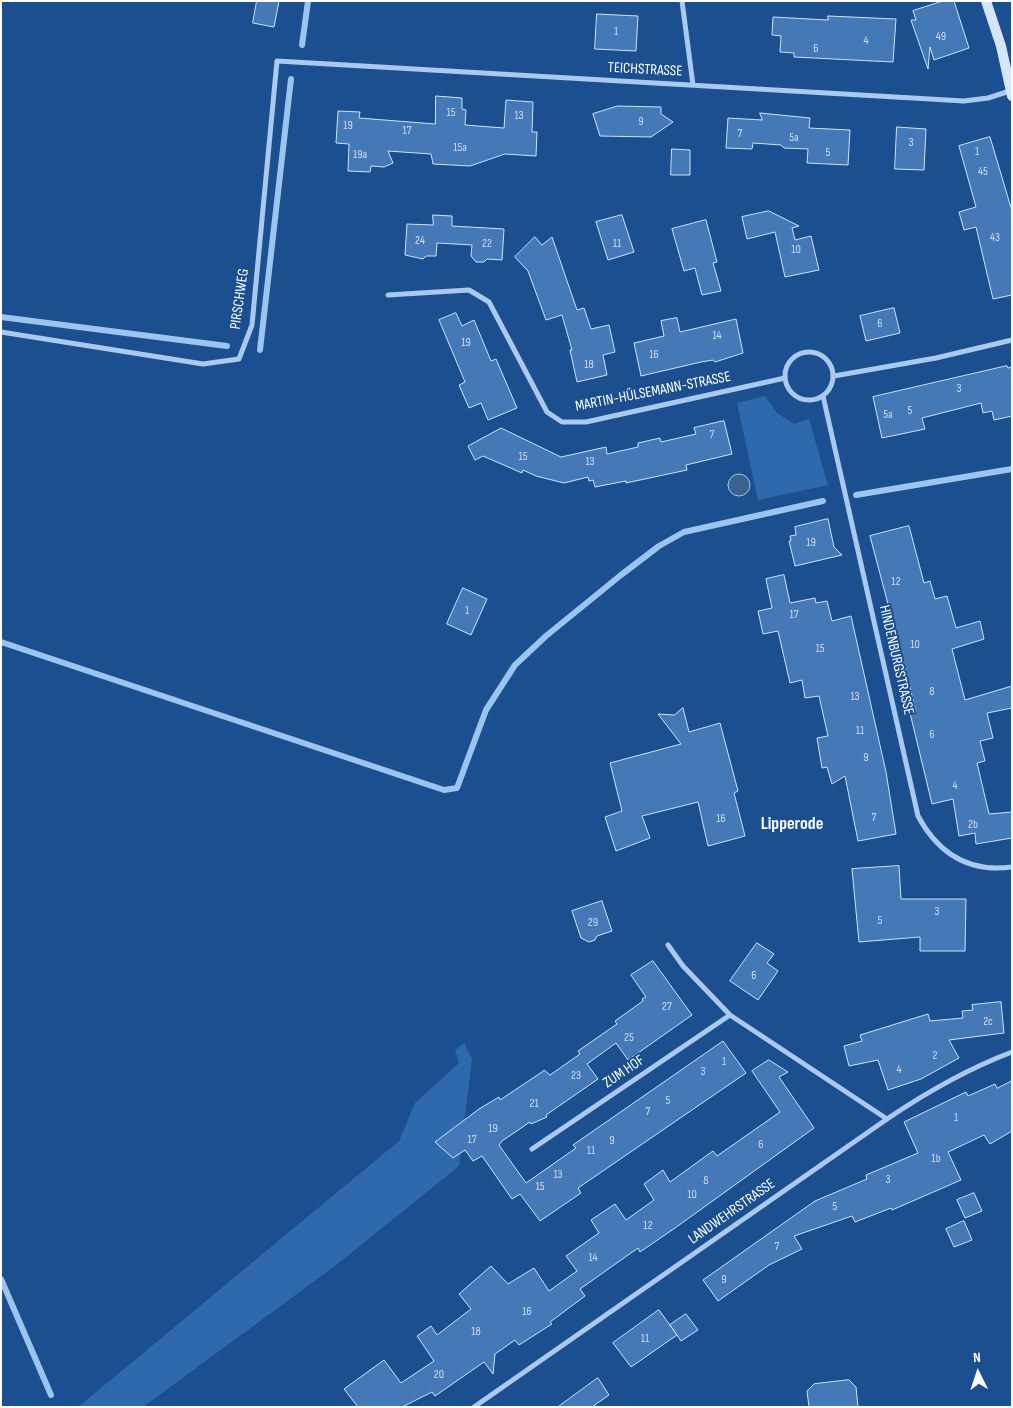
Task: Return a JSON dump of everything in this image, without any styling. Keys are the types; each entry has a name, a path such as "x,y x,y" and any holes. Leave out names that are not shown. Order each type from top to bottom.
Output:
{"main road":[{"path":"986,1 1000,46 1011,94"}],"street":[{"path":"682,1 693,85"},
{"name":"TEICHSTRASSE","path":"277,60 964,101 1011,94"},
{"name":"PIRSCHWEG","path":"1,332 203,364 239,359 252,324 277,60"},
{"name":"MARTIN-HÜLSEMANN-STRASSE","path":"388,295 470,290 489,302 546,412 562,422 586,422 785,378"},
{"path":"834,376 936,358 1012,340"},
{"path":"808,352 816,353 829,361 834,376 828,391 823,396 806,400 798,398 787,386 785,378 786,370 793,358 808,352"},
{"name":"HINDENBURGSTRASSE","path":"823,396 918,816 928,835 940,848 956,858 977,867 1012,867"},
{"path":"668,945 683,966 730,1015 887,1119"},
{"name":"ZUM HOF","path":"532,1149 730,1015"},
{"name":"LANDWEHRSTRASSE","path":"474,1407 940,1084 1012,1052"}],"shaded area":[{"path":"765,396 777,413 794,424 809,419 828,485 758,500 737,403"},
{"path":"739,474 747,477 750,485 747,493 739,496 731,493 728,485 731,477"},
{"path":"464,1043 472,1059 459,1166 335,1266 143,1407 78,1407 399,1141 415,1103 459,1063 455,1050"}],"building":[{"path":"257,1 279,1 274,27 253,23"},
{"path":"943,1 954,1 969,48 934,60 930,47 928,69 911,20 916,20 913,11"},
{"path":"597,14 638,16 636,51 595,49"},
{"path":"828,16 896,19 893,62 794,57 794,53 780,52 781,36 772,35 773,17 828,20"},
{"path":"436,96 462,98 462,109 466,110 465,125 504,128 506,100 533,102 532,132 537,132 536,156 505,154 470,166 433,164 431,154 388,151 393,163 384,167 371,166 370,172 348,171 349,144 336,143 338,111 360,112 359,118 435,124"},
{"path":"618,106 661,107 661,114 673,122 651,137 600,136 593,114"},
{"path":"760,113 810,118 809,128 850,130 848,165 807,163 808,149 784,148 781,145 753,143 752,149 726,148 728,118 762,120"},
{"path":"897,127 926,129 924,170 895,169"},
{"path":"990,137 1012,211 1012,295 993,299 976,227 964,230 959,212 976,207 959,146"},
{"path":"672,149 690,150 690,175 671,175"},
{"path":"769,211 799,226 792,228 795,240 811,236 819,270 785,277 775,232 747,239 742,217"},
{"path":"433,215 452,216 452,226 504,229 502,260 487,259 484,262 476,262 471,256 472,245 437,243 436,256 426,256 423,259 405,255 407,224 433,225"},
{"path":"622,215 634,252 608,260 596,222"},
{"path":"706,220 717,262 713,263 721,291 702,295 695,268 684,271 672,229"},
{"path":"535,237 542,245 552,237 577,310 584,308 591,329 609,325 615,352 603,355 607,375 577,382 570,350 572,350 562,315 546,320 528,271 515,257"},
{"path":"894,308 900,333 866,341 860,316"},
{"path":"456,313 462,326 474,320 491,361 496,359 517,408 488,420 481,403 469,408 459,385 465,382 439,320"},
{"path":"677,318 680,332 736,319 743,353 715,362 713,360 701,362 641,376 634,343 664,336 661,321"},
{"path":"1007,366 1008,368 1012,367 1012,416 994,420 992,411 983,413 981,403 922,418 925,429 882,438 873,397"},
{"path":"724,421 732,454 686,465 687,470 626,483 626,481 595,487 593,480 589,481 588,477 564,483 536,476 523,470 522,473 483,456 475,460 468,446 501,428 561,457 606,447 607,454 638,447 638,443 660,438 661,442 696,434 694,428"},
{"path":"828,519 834,547 842,555 795,566 789,541 791,541 790,536 796,535 795,527"},
{"path":"909,526 924,583 930,581 935,599 947,596 956,628 980,621 984,639 952,649 965,700 1012,686 1012,708 987,713 993,738 980,741 985,761 977,763 989,814 1012,812 1012,838 976,844 975,833 959,836 953,799 932,804 910,713 916,712 870,536"},
{"path":"784,575 790,603 815,598 816,603 827,601 832,621 851,616 886,772 896,834 858,841 845,776 832,784 827,767 822,768 817,738 828,736 819,696 805,698 802,680 790,683 778,631 763,634 758,611 772,608 766,579"},
{"path":"463,588 487,599 471,635 447,624"},
{"path":"683,708 689,732 720,723 738,791 734,793 745,836 708,846 698,802 642,816 650,838 616,851 605,817 622,811 610,763 681,744 658,714 674,715"},
{"path":"899,866 901,899 966,899 965,951 920,951 920,937 859,942 852,869"},
{"path":"602,901 612,931 597,936 595,940 589,942 581,938 572,911"},
{"path":"757,943 774,954 767,963 778,971 758,1000 730,981"},
{"path":"653,961 692,1015 628,1060 616,1043 587,1064 598,1079 546,1115 547,1117 531,1124 530,1122 502,1141 499,1145 526,1183 576,1148 573,1145 723,1041 746,1073 578,1188 581,1193 540,1221 520,1194 512,1199 482,1156 473,1161 465,1150 453,1158 435,1142 479,1109 499,1097 500,1100 544,1070 550,1075 580,1054 578,1051 617,1024 615,1021 646,997 631,975"},
{"path":"1001,1002 1004,1033 949,1040 959,1058 921,1079 888,1090 878,1060 849,1066 844,1046 862,1041 860,1035 928,1014 930,1021 963,1018 962,1011 973,1010 972,1005"},
{"path":"769,1060 788,1072 779,1077 814,1128 675,1228 640,1252 638,1248 580,1289 585,1296 550,1322 552,1324 519,1345 515,1340 495,1354 493,1374 484,1362 435,1396 432,1392 402,1407 358,1407 344,1389 384,1360 401,1383 434,1361 417,1336 431,1326 437,1335 471,1309 459,1294 491,1266 508,1284 534,1268 549,1291 577,1271 566,1256 599,1233 591,1220 615,1204 626,1220 654,1200 644,1184 663,1170 670,1182 713,1151 717,1156 780,1112 752,1071"},
{"path":"1012,1081 1012,1131 990,1144 984,1135 948,1152 961,1180 892,1210 891,1208 855,1222 852,1216 794,1236 802,1249 769,1265 718,1301 703,1280 815,1201 867,1179 866,1175 918,1153 904,1122 966,1092 968,1096 995,1084 997,1088"},
{"path":"974,1193 982,1211 965,1218 957,1200"},
{"path":"964,1221 972,1240 954,1247 946,1229"},
{"path":"659,1310 677,1335 631,1367 613,1343"},
{"path":"686,1314 698,1330 681,1341 670,1325"},
{"path":"598,1378 609,1395 592,1407 558,1407"},
{"path":"849,1380 856,1387 858,1407 809,1407 807,1391 814,1384"}],"waterway":[{"path":"302,45 308,1"},
{"path":"260,350 291,79"},
{"path":"1,317 227,346"},
{"path":"856,495 1012,469"},
{"path":"1,642 444,790 457,788 486,710 515,665 546,636 621,575 659,546 684,532 823,501"},
{"path":"1,1279 51,1395"}],"district":[{"name":"Lipperode","path":"792,824"}]}
